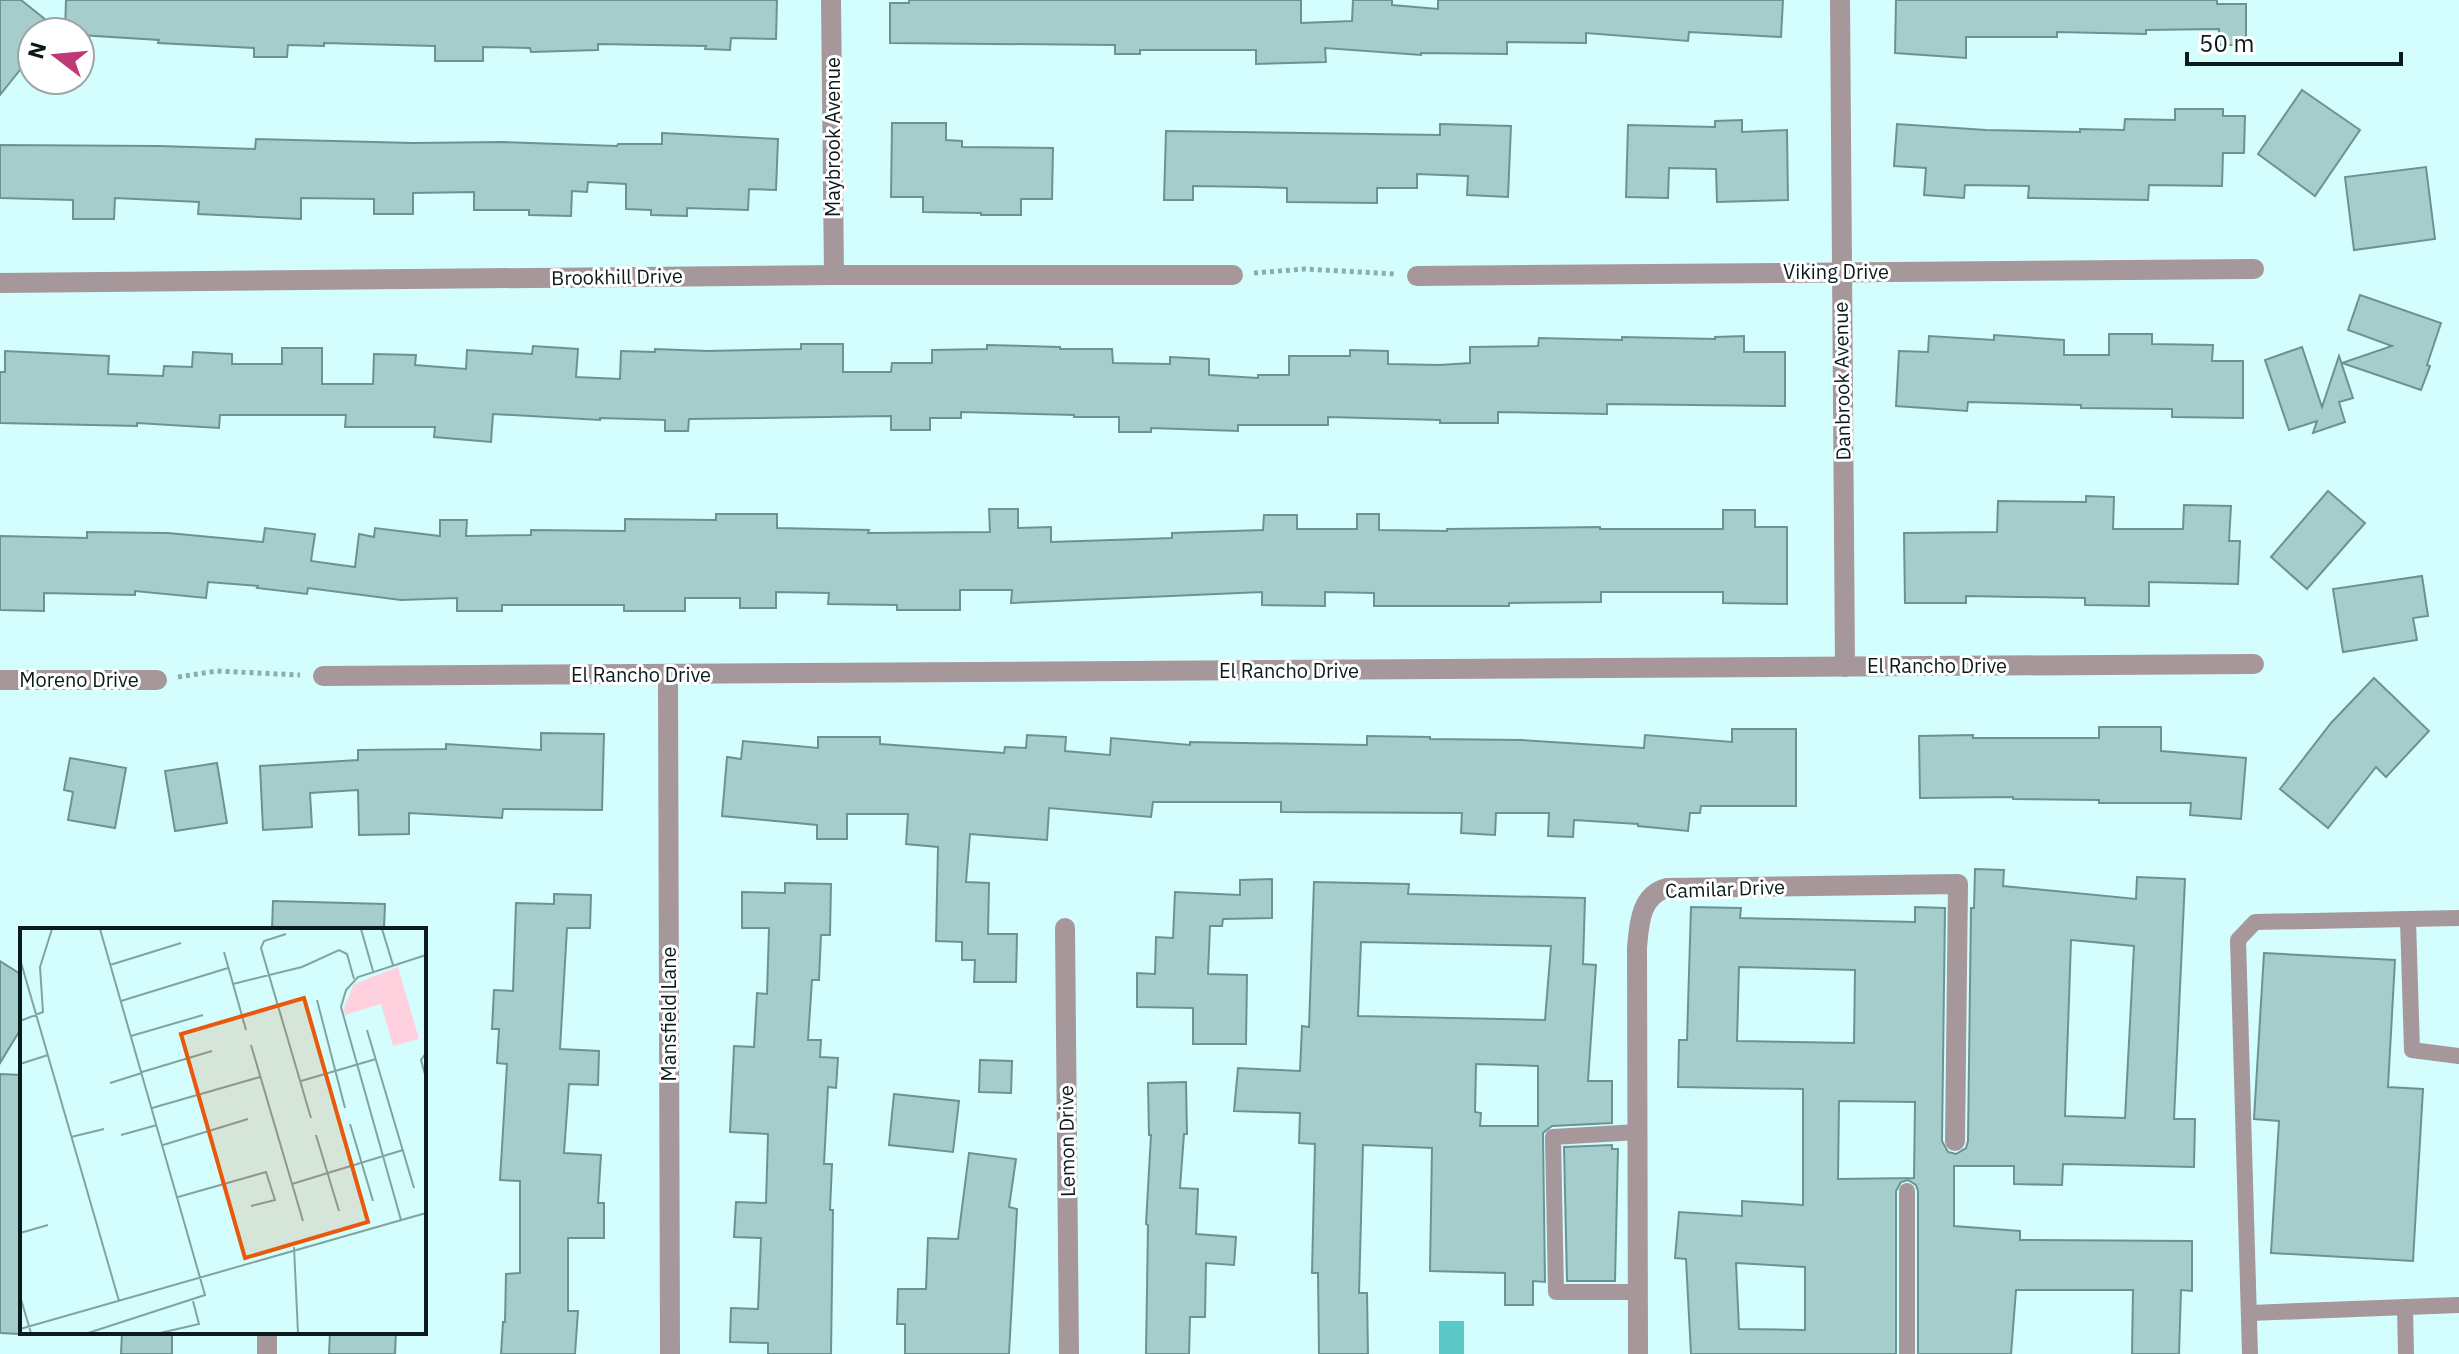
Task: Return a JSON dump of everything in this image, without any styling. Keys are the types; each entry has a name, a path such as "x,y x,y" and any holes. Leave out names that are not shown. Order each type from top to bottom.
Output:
{"street":[{"name":"Maybrook Avenue","path":"831,0 834,275"},
{"name":"Danbrook Avenue","path":"1840,0 1845,667"},
{"name":"Viking Drive","path":"1417,276 2254,269"},
{"name":"Brookhill Drive","path":"0,283 834,275 1233,275"},
{"name":"El Rancho Drive","path":"323,676 2254,664"},
{"name":"Mansfield Lane","path":"668,675 670,1354"},
{"name":"Moreno Drive","path":"0,680 157,680"},
{"name":"Camilar Drive","path":"1638,1354 1637,948 1640,917 1650,898 1659,890 1958,884 1955,1141"},
{"name":"Lemon Drive","path":"1065,928 1069,1354"}],"lane":[{"path":"2250,1354 2238,940 2255,922 2459,918"},
{"path":"2408,920 2412,1050 2459,1056"},
{"path":"1638,1132 1553,1137 1556,1292 1638,1292"},
{"path":"1907,1191 1907,1354"},
{"path":"2250,1313 2459,1305"},
{"path":"2405,1307 2406,1354"}],"path":[{"path":"1233,275 1305,269 1417,276"},
{"path":"157,680 217,671 323,676"}],"water":[{"path":"1439,1321 1464,1321 1464,1354 1439,1354"}],"building":[{"path":"0,0 21,0 41,16 16,16 16,75 0,95"},
{"path":"66,0 777,0 776,39 731,38 730,50 705,49 706,46 598,44 598,50 531,52 530,48 483,47 483,61 435,61 435,46 324,43 324,46 288,45 287,57 254,57 254,48 96,36 96,16 66,16"},
{"path":"909,0 1301,0 1301,23 1352,21 1353,0 1392,0 1392,5 1438,9 1438,0 1783,0 1781,37 1689,32 1688,41 1586,33 1586,43 1507,42 1507,54 1421,55 1325,48 1326,62 1256,64 1256,50 1140,50 1140,54 1115,54 1115,45 890,43 890,3 909,3"},
{"path":"1896,0 2217,0 2217,4 2246,4 2246,45 2219,45 2219,29 2146,30 2146,34 2057,32 2057,37 1966,37 1966,58 1895,53"},
{"path":"2302,90 2360,130 2315,196 2258,154"},
{"path":"2175,109 2223,109 2223,116 2245,116 2244,153 2223,153 2222,186 2149,185 2148,200 2028,198 2029,186 1965,185 1964,198 1924,195 1926,168 1894,166 1897,124 1986,130 2124,130 2125,119 2175,120"},
{"path":"1742,120 1742,132 1787,130 1788,200 1717,202 1716,169 1669,168 1668,198 1626,197 1628,125 1715,127 1715,121"},
{"path":"892,123 946,123 946,140 962,141 962,147 1053,148 1052,199 1021,199 1021,215 981,215 923,212 923,197 891,197"},
{"path":"1440,124 1511,126 1508,197 1467,195 1468,176 1417,174 1417,188 1377,188 1377,203 1287,202 1287,188 1193,186 1193,200 1164,200 1166,131 1440,135"},
{"path":"662,133 778,139 776,190 749,189 748,210 687,208 687,216 651,215 651,210 626,209 626,184 588,182 587,192 572,191 571,216 529,215 529,210 474,210 474,192 413,193 413,214 374,214 374,199 301,198 301,219 198,214 199,202 115,198 114,219 73,219 73,200 0,198 0,145 255,149 256,139 617,146 662,144"},
{"path":"2426,167 2435,239 2354,250 2345,177"},
{"path":"2360,295 2441,323 2421,390 2342,363 2392,346 2348,330"},
{"path":"2109,334 2152,334 2152,344 2213,345 2212,361 2243,361 2243,418 2172,417 2172,409 2081,408 2081,405 1968,402 1967,411 1896,406 1899,351 1928,352 1929,336 1994,340 1994,335 2064,340 2064,355 2109,355"},
{"path":"1744,336 1744,352 1785,352 1785,406 1607,404 1607,414 1498,412 1498,423 1328,417 1328,425 1238,425 1238,431 1151,428 1151,432 1119,432 1119,417 1074,415 961,412 961,418 930,418 930,430 891,430 891,416 689,419 688,431 665,431 665,420 493,414 491,442 434,437 435,427 345,427 346,415 220,415 219,428 137,423 137,426 0,423 0,372 5,372 5,351 109,356 108,374 163,376 164,366 192,367 193,352 232,354 232,364 282,364 282,348 322,348 322,384 373,384 374,354 416,355 415,365 466,369 467,350 532,354 533,346 578,349 576,377 620,379 621,351 801,349 801,344 843,344 843,372 891,372 892,363 932,363 932,350 987,349 987,345 1112,349 1113,363 1170,364 1170,357 1209,359 1209,375 1258,378 1258,375 1289,375 1289,356 1350,356 1350,350 1388,351 1388,364 1440,365 1470,363 1470,347 1538,346 1539,338 1622,340 1622,337 1715,339"},
{"path":"2302,347 2322,407 2339,356 2353,398 2339,402 2345,422 2313,433 2317,421 2289,430 2265,360"},
{"path":"2328,491 2365,523 2307,589 2271,557"},
{"path":"2086,496 2114,497 2113,529 2183,529 2184,505 2231,506 2229,541 2240,541 2238,584 2149,582 2149,606 2085,605 2085,598 1966,596 1966,603 1905,603 1904,533 1997,532 1998,501 2086,502"},
{"path":"989,509 1018,509 1018,528 1051,527 1051,542 1172,538 1172,533 1263,530 1264,515 1297,515 1297,529 1357,529 1357,514 1379,514 1379,530 1723,529 1723,510 1755,510 1755,527 1787,527 1787,604 1723,603 1723,592 1601,592 1601,602 1509,603 1509,606 1374,606 1374,593 1325,592 1325,606 1262,605 1262,592 1011,603 1012,590 960,590 960,610 897,610 897,605 828,604 829,593 776,592 776,608 740,608 740,598 685,598 685,611 624,611 624,605 502,605 502,611 457,611 457,598 401,600 308,588 307,594 208,582 206,598 135,591 135,595 44,593 44,611 0,610 0,536 87,538 87,532 168,533 263,542 265,528 315,534 311,561 355,567 359,534 374,537 375,528 440,536 440,520 467,520 466,536 531,535 531,530 625,531 625,519 716,520 716,514 777,514 777,528 869,530 868,533 990,532"},
{"path":"2422,576 2428,616 2413,618 2417,640 2343,652 2333,589"},
{"path":"2374,678 2429,731 2386,777 2376,767 2328,828 2280,789 2331,723"},
{"path":"2099,727 2161,727 2161,751 2246,758 2241,819 2190,815 2191,803 2099,803 2099,800 2013,797 1920,798 1919,736 2099,738"},
{"path":"1732,729 1796,729 1796,806 1701,806 1700,813 1690,813 1688,831 1574,820 1573,837 1548,836 1549,813 1496,813 1495,835 1461,833 1462,813 1281,812 1281,802 1153,802 1151,817 1049,808 1047,840 970,834 966,882 989,883 988,934 1017,934 1016,982 974,982 975,960 962,960 962,942 936,941 938,847 906,844 908,814 847,814 847,839 817,839 817,825 722,816 727,757 741,759 743,741 818,748 818,737 880,737 880,744 1004,753 1005,747 1026,748 1027,735 1066,737 1065,751 1110,755 1111,738 1190,745 1190,742 1367,745 1367,736 1430,737 1644,748 1645,735 1732,742"},
{"path":"541,733 604,734 602,810 503,809 502,818 409,813 409,834 359,835 358,790 310,793 312,827 263,830 260,766 358,760 358,750 446,749 446,744 541,750"},
{"path":"70,758 126,768 115,828 68,820 73,792 64,790"},
{"path":"217,763 227,823 175,831 165,771"},
{"path":"1975,869 2004,870 2003,886 2136,899 2137,877 2185,879 2174,1119 2195,1119 2194,1167 2063,1164 2062,1185 2014,1184 2014,1166 1954,1166 1954,1226 2020,1231 2020,1240 2192,1241 2192,1291 2181,1290 2179,1354 2132,1354 2133,1290 2016,1290 2011,1354 1918,1354 1918,1191 1916,1185 1908,1180 1901,1182 1896,1191 1896,1354 1691,1354 1686,1259 1675,1258 1679,1212 1742,1216 1742,1201 1803,1205 1803,1089 1678,1087 1679,1040 1687,1040 1691,907 1741,908 1740,918 1915,922 1915,907 1945,908 1942,1141 1948,1152 1956,1154 1966,1148 1968,1141 1971,908 1974,908","holes":["2071,940 2134,946 2125,1118 2065,1116","1739,967 1855,970 1854,1043 1737,1041","1839,1101 1915,1102 1914,1178 1838,1179","1736,1263 1805,1267 1805,1330 1739,1329"]},
{"path":"1272,879 1272,918 1223,919 1222,926 1210,926 1208,974 1247,975 1246,1044 1193,1044 1193,1008 1137,1007 1137,973 1155,974 1156,937 1173,938 1175,892 1240,895 1240,880"},
{"path":"1314,882 1409,884 1408,894 1585,898 1583,964 1596,965 1588,1081 1612,1081 1612,1123 1552,1126 1543,1133 1545,1282 1533,1281 1533,1305 1505,1305 1505,1273 1430,1271 1432,1148 1363,1145 1359,1293 1367,1293 1368,1354 1319,1354 1318,1273 1312,1273 1315,1144 1299,1143 1300,1113 1234,1111 1238,1068 1300,1071 1302,1026 1309,1027","holes":["1361,942 1551,946 1545,1020 1358,1016","1476,1064 1538,1066 1538,1126 1480,1126 1481,1113 1475,1112"]},
{"path":"785,883 831,884 830,935 821,935 819,980 812,980 808,1040 821,1040 820,1057 838,1058 836,1088 828,1087 824,1164 832,1164 831,1354 768,1354 768,1343 730,1342 731,1308 758,1309 761,1238 734,1237 736,1202 766,1203 768,1134 730,1132 734,1046 754,1047 757,993 767,994 769,928 742,928 742,892 785,893"},
{"path":"554,894 591,895 590,928 567,928 560,1049 599,1051 598,1085 569,1084 564,1153 601,1155 598,1203 604,1203 604,1238 568,1238 568,1311 578,1311 575,1354 501,1354 506,1274 520,1273 520,1181 500,1180 507,1064 497,1063 499,1029 492,1029 494,990 513,991 516,903 554,904"},
{"path":"273,901 385,904 384,928 272,928"},
{"path":"2264,953 2395,960 2388,1087 2423,1089 2413,1261 2271,1253 2279,1121 2254,1119"},
{"path":"0,961 20,974 20,1030 0,1063"},
{"path":"980,1060 1012,1061 1011,1093 979,1092"},
{"path":"0,1074 20,1075 20,1311 19,1334 0,1333"},
{"path":"1186,1082 1187,1134 1184,1134 1180,1188 1198,1189 1196,1234 1236,1237 1234,1265 1206,1263 1205,1317 1190,1317 1189,1354 1146,1354 1146,1224 1151,1135 1148,1083"},
{"path":"894,1094 959,1101 953,1152 889,1145"},
{"path":"1612,1145 1612,1149 1618,1149 1615,1281 1567,1281 1564,1147"},
{"path":"969,1153 1016,1159 1009,1207 1017,1209 1009,1354 905,1354 905,1324 897,1324 898,1289 926,1289 928,1238 958,1239"},
{"path":"122,1334 172,1334 172,1354 121,1354"},
{"path":"330,1334 396,1334 395,1354 329,1354"}]}
